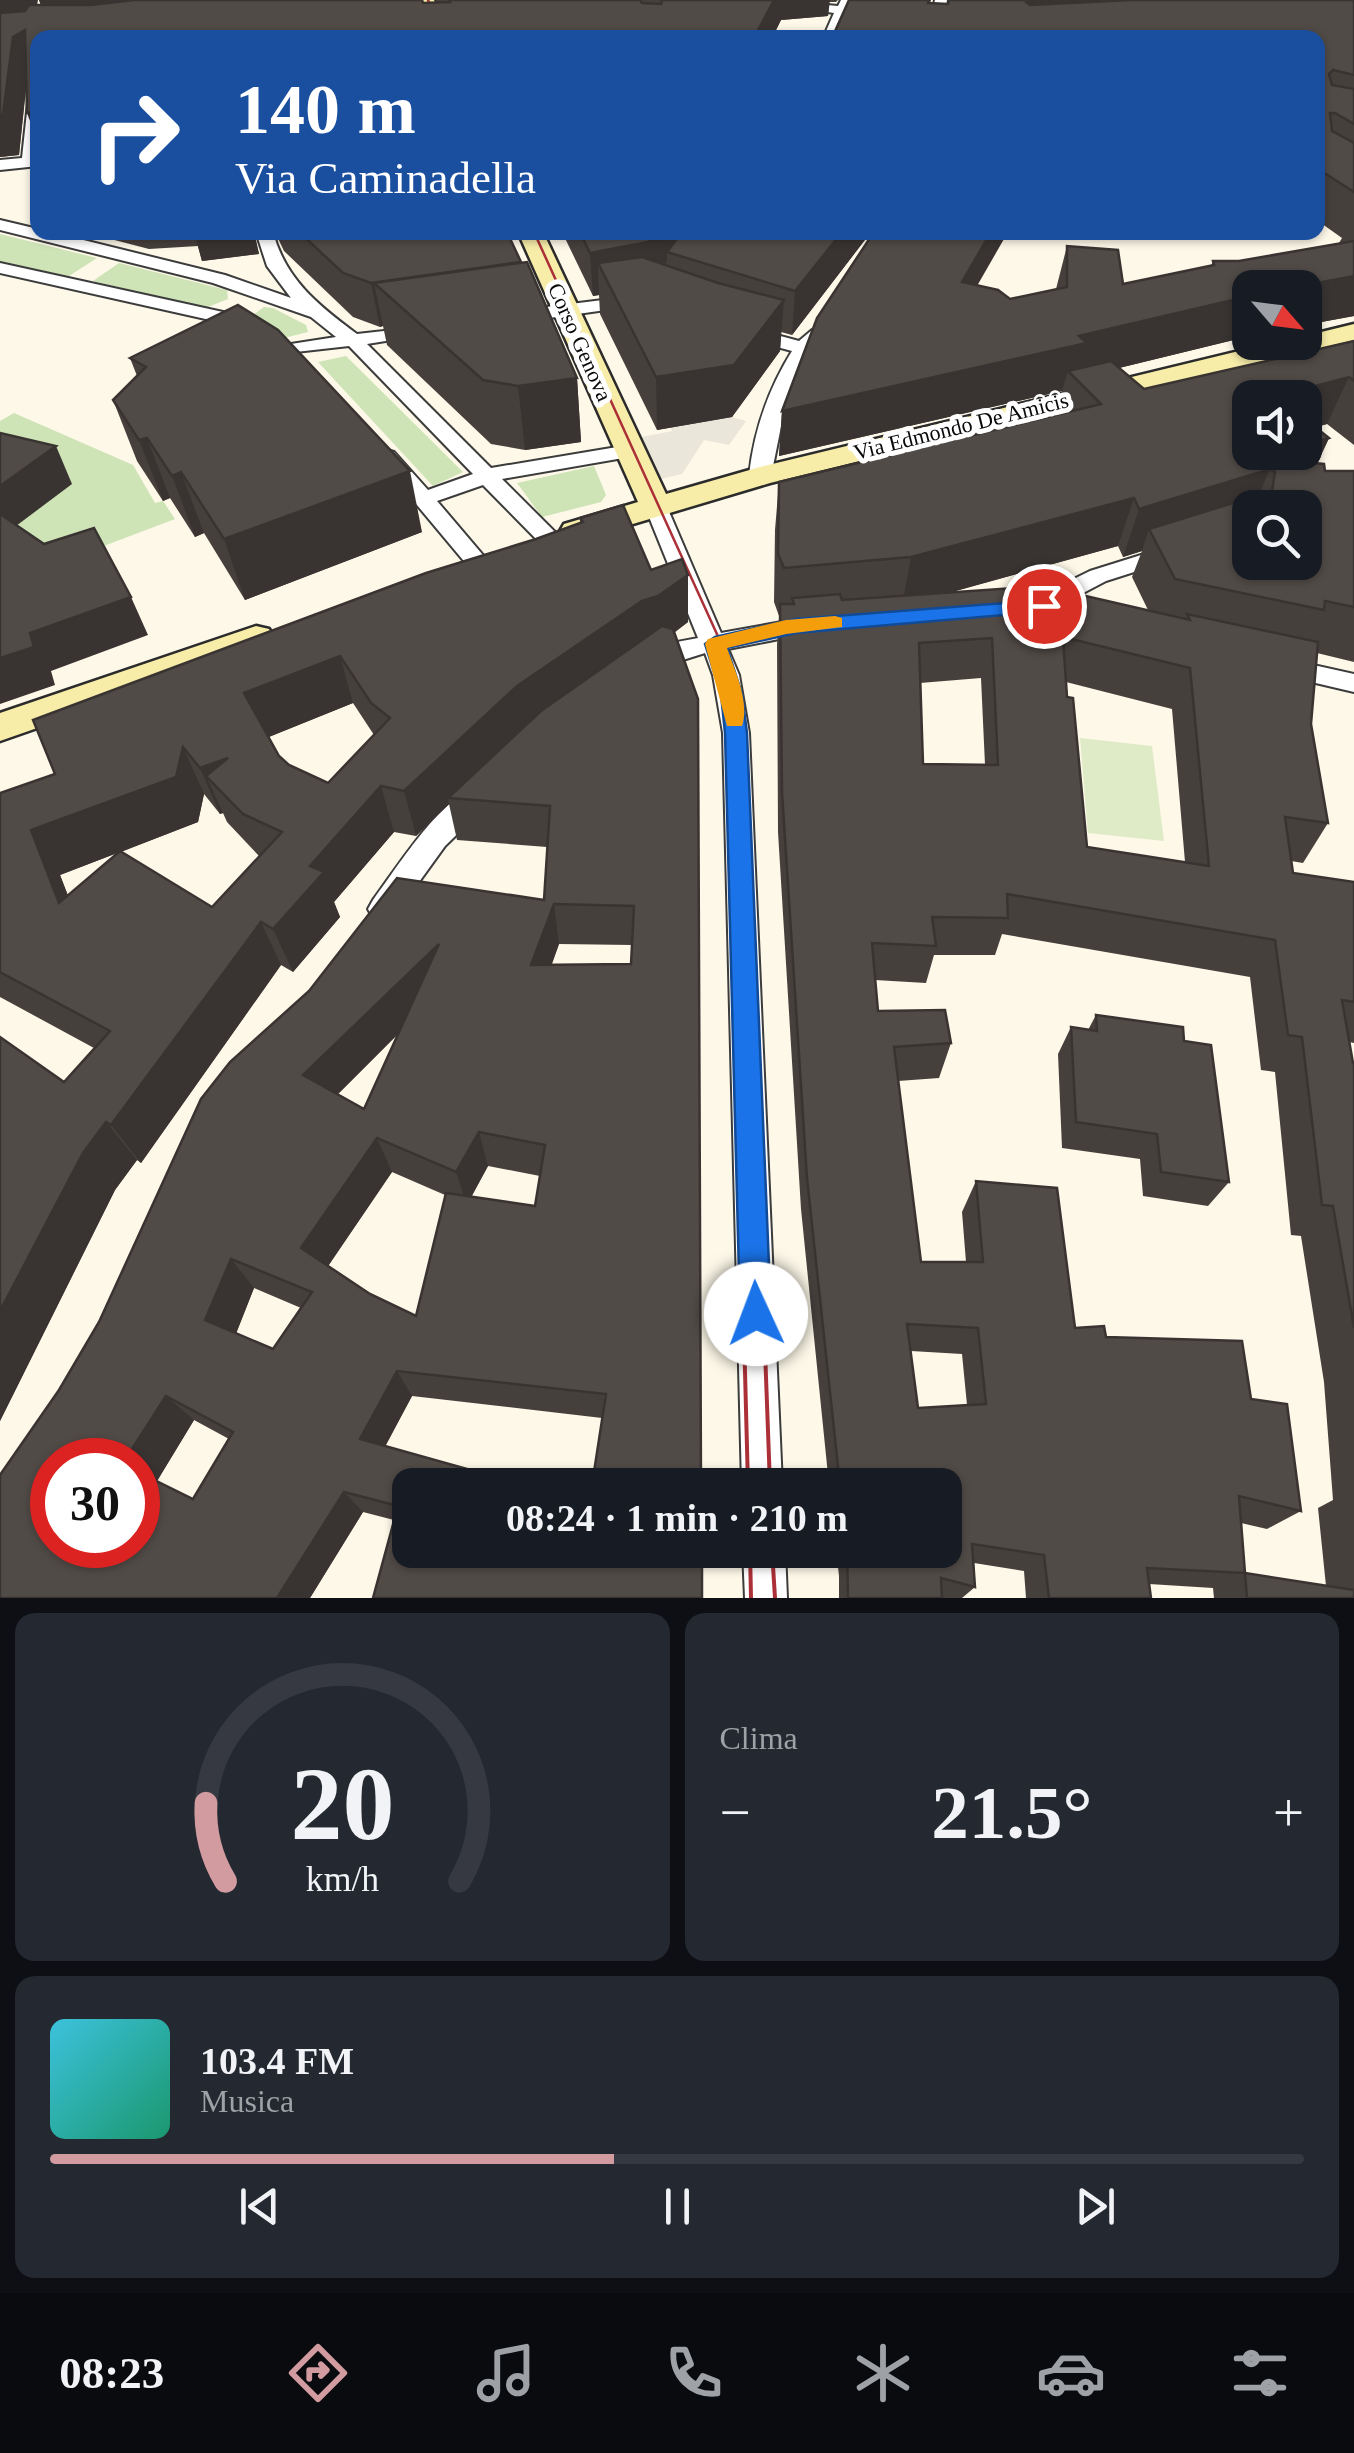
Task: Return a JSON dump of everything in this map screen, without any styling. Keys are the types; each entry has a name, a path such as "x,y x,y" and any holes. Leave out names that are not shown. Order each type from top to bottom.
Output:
{"street":[{"path":"425,0 438,30"},
{"path":"935,30 941,0"},
{"path":"780,5 845,5 833,30"},
{"path":"0,165 30,162"},
{"path":"0,224 30,232"},
{"path":"62,240 218,279 315,312"},
{"path":"218,279 259,268 268,258 265,240"},
{"name":"Corso Genova","path":"534,240 629,451 671,501"},
{"path":"74,284 117,254"},
{"path":"0,268 226,318 285,350 310,374"},
{"path":"259,268 352,340 550,540 440,573"},
{"path":"226,318 260,294"},
{"path":"493,320 653,299"},
{"path":"760,476 761,450 780,386 824,319"},
{"path":"725,327 804,348"},
{"path":"285,350 435,328"},
{"name":"Via Edmondo De Amicis","path":"550,540 760,476 1354,332"},
{"path":"374,443 426,498 476,561"},
{"path":"426,498 490,476 629,451"},
{"path":"671,501 732,694 736,733 761,1468"},
{"path":"1010,609 1044,606 1102,586 1196,544"},
{"path":"1044,606 1078,618"},
{"path":"627,676 655,656 786,627 846,622"},
{"path":"0,727 296,624"},
{"path":"1259,662 1354,683"},
{"path":"364,934 435,838 506,770"},
{"path":"765,1568 766,1598"}],"green space":[{"path":"0,234 97,258 66,278 0,262"},
{"path":"119,263 227,290 228,299 203,309 93,281"},
{"path":"264,307 306,325 308,332 284,338 249,318"},
{"path":"346,356 463,472 433,486 318,362"},
{"path":"14,413 133,465 155,503 163,501 175,519 43,569 0,538 0,421"},
{"path":"594,466 606,495 601,502 542,517 517,483"},
{"path":"1080,738 1152,746 1164,841 1088,833"}],"shaded area":[{"path":"732,417 746,421 729,445 704,440 682,474 652,481 632,439"}],"building":[{"path":"134,0 640,0 661,4 662,0 774,0 758,30 30,30 27,113 25,30 13,37 0,115 0,13 25,11 29,5"},
{"path":"849,0 929,0 928,3 948,4 949,0 1028,0 1030,5 1132,0 1354,0 1354,75 1333,70 1329,74 1332,85 1354,89 1354,124 1330,113 1332,131 1354,143 1354,192 1325,173 1325,30 836,30"},
{"path":"308,240 511,240 521,262 371,283 343,273"},
{"path":"584,240 649,240 648,242 590,253"},
{"path":"676,240 836,240 795,291 667,252"},
{"path":"869,240 986,240 962,282 998,290 1010,299 1067,287 1067,246 1118,250 1123,284 1214,265 1213,261 1239,261 1354,241 1354,276 1322,282 1322,270 1232,270 1232,300 1079,336 1087,343 782,411 817,318"},
{"path":"642,257 784,300 734,365 656,377 598,263"},
{"path":"527,262 577,378 518,386 483,380 374,283"},
{"path":"238,305 278,330 410,471 224,539 181,472 172,476 147,438 139,440 113,400 146,367 130,358"},
{"path":"1354,341 1354,381 1349,377 1322,384 1322,380 1232,380 1232,470 1267,470 1139,509 1134,498 911,557 784,568 778,554 779,482 1101,404 1068,371 1111,361 1144,389 1271,360 1322,360 1322,348"},
{"path":"0,433 56,446 0,486"},
{"path":"1322,464 1325,471 1354,471 1354,607 1325,601 1324,610 1175,579 1149,529 1232,503 1232,580 1322,580 1322,490 1272,490 1275,472 1272,470 1322,470"},
{"path":"623,505 651,570 682,559 688,575 658,596 642,601 517,686 404,791 381,786 310,866 324,872 273,929 261,922 111,1125 106,1122 83,1153 0,1311 0,1037 64,1082 110,1031 0,972 0,793 55,774 33,720 426,573 583,522 580,518","holes":["340,656 371,703 390,718 328,783 289,765 279,756 244,693","183,747 200,768 228,758 206,776 243,814 282,832 212,907 120,851 59,903 31,830 176,777"]},
{"path":"0,514 44,544 94,528 131,597 30,633 34,647 0,658"},
{"path":"1042,586 1190,620 1187,614 1318,642 1311,724 1328,823 1285,817 1293,873 1354,882 1354,1002 1342,1000 1354,1063 1354,1328 1333,1206 1322,1205 1302,1037 1288,1035 1275,940 1007,894 1008,918 932,917 936,946 872,943 878,1011 945,1010 951,1043 894,1047 921,1262 983,1262 976,1181 1057,1188 1075,1328 1104,1326 1106,1337 1242,1341 1251,1399 1287,1404 1301,1511 1239,1496 1245,1573 1147,1568 1151,1598 1049,1598 1044,1555 972,1544 975,1587 941,1578 942,1598 848,1598 847,1568 962,1568 962,1468 838,1468 807,1178 782,792 780,604 794,604 792,598 840,594 842,600","holes":["1063,637 1190,668 1209,866 1087,847 1073,698 1067,697","992,638 998,765 923,764 919,643","907,1324 978,1328 986,1404 918,1408"]},
{"path":"662,626 673,629 698,699 701,1468 595,1468 606,1394 397,1371 360,1439 463,1468 392,1468 392,1504 344,1492 277,1598 0,1598 0,1475 59,1390 99,1322 201,1099 230,1062 309,991 397,878 544,900 550,806 448,798 541,711","holes":["554,904 634,906 631,964 531,965","439,944 364,1109 303,1075","479,1132 545,1145 535,1206 446,1193 416,1316 370,1294 301,1248 377,1138 456,1172","231,1259 312,1292 273,1349 205,1320"]},
{"path":"1096,1015 1183,1027 1184,1041 1211,1045 1229,1182 1161,1172 1157,1134 1076,1122 1071,1027 1097,1031"},
{"path":"392,1528 392,1568 702,1568 702,1598 373,1598"},
{"path":"1245,1573 1354,1590 1354,1598 1247,1598"}],"tram line":[{"path":"428,0 441,30"},
{"path":"538,240 721,643 736,690 741,726 756,1109"},
{"path":"730,815 738,1109"},
{"path":"738,1107 748,1468"},
{"path":"756,1107 769,1468"},
{"path":"750,1568 751,1598"},
{"path":"773,1568 775,1598"}],"slow traffic":[{"path":"734,720 732,694 715,644 786,627 835,623"}],"route":[{"path":"756,1314 736,733 732,694 715,644 786,627 1044,606"}]}
